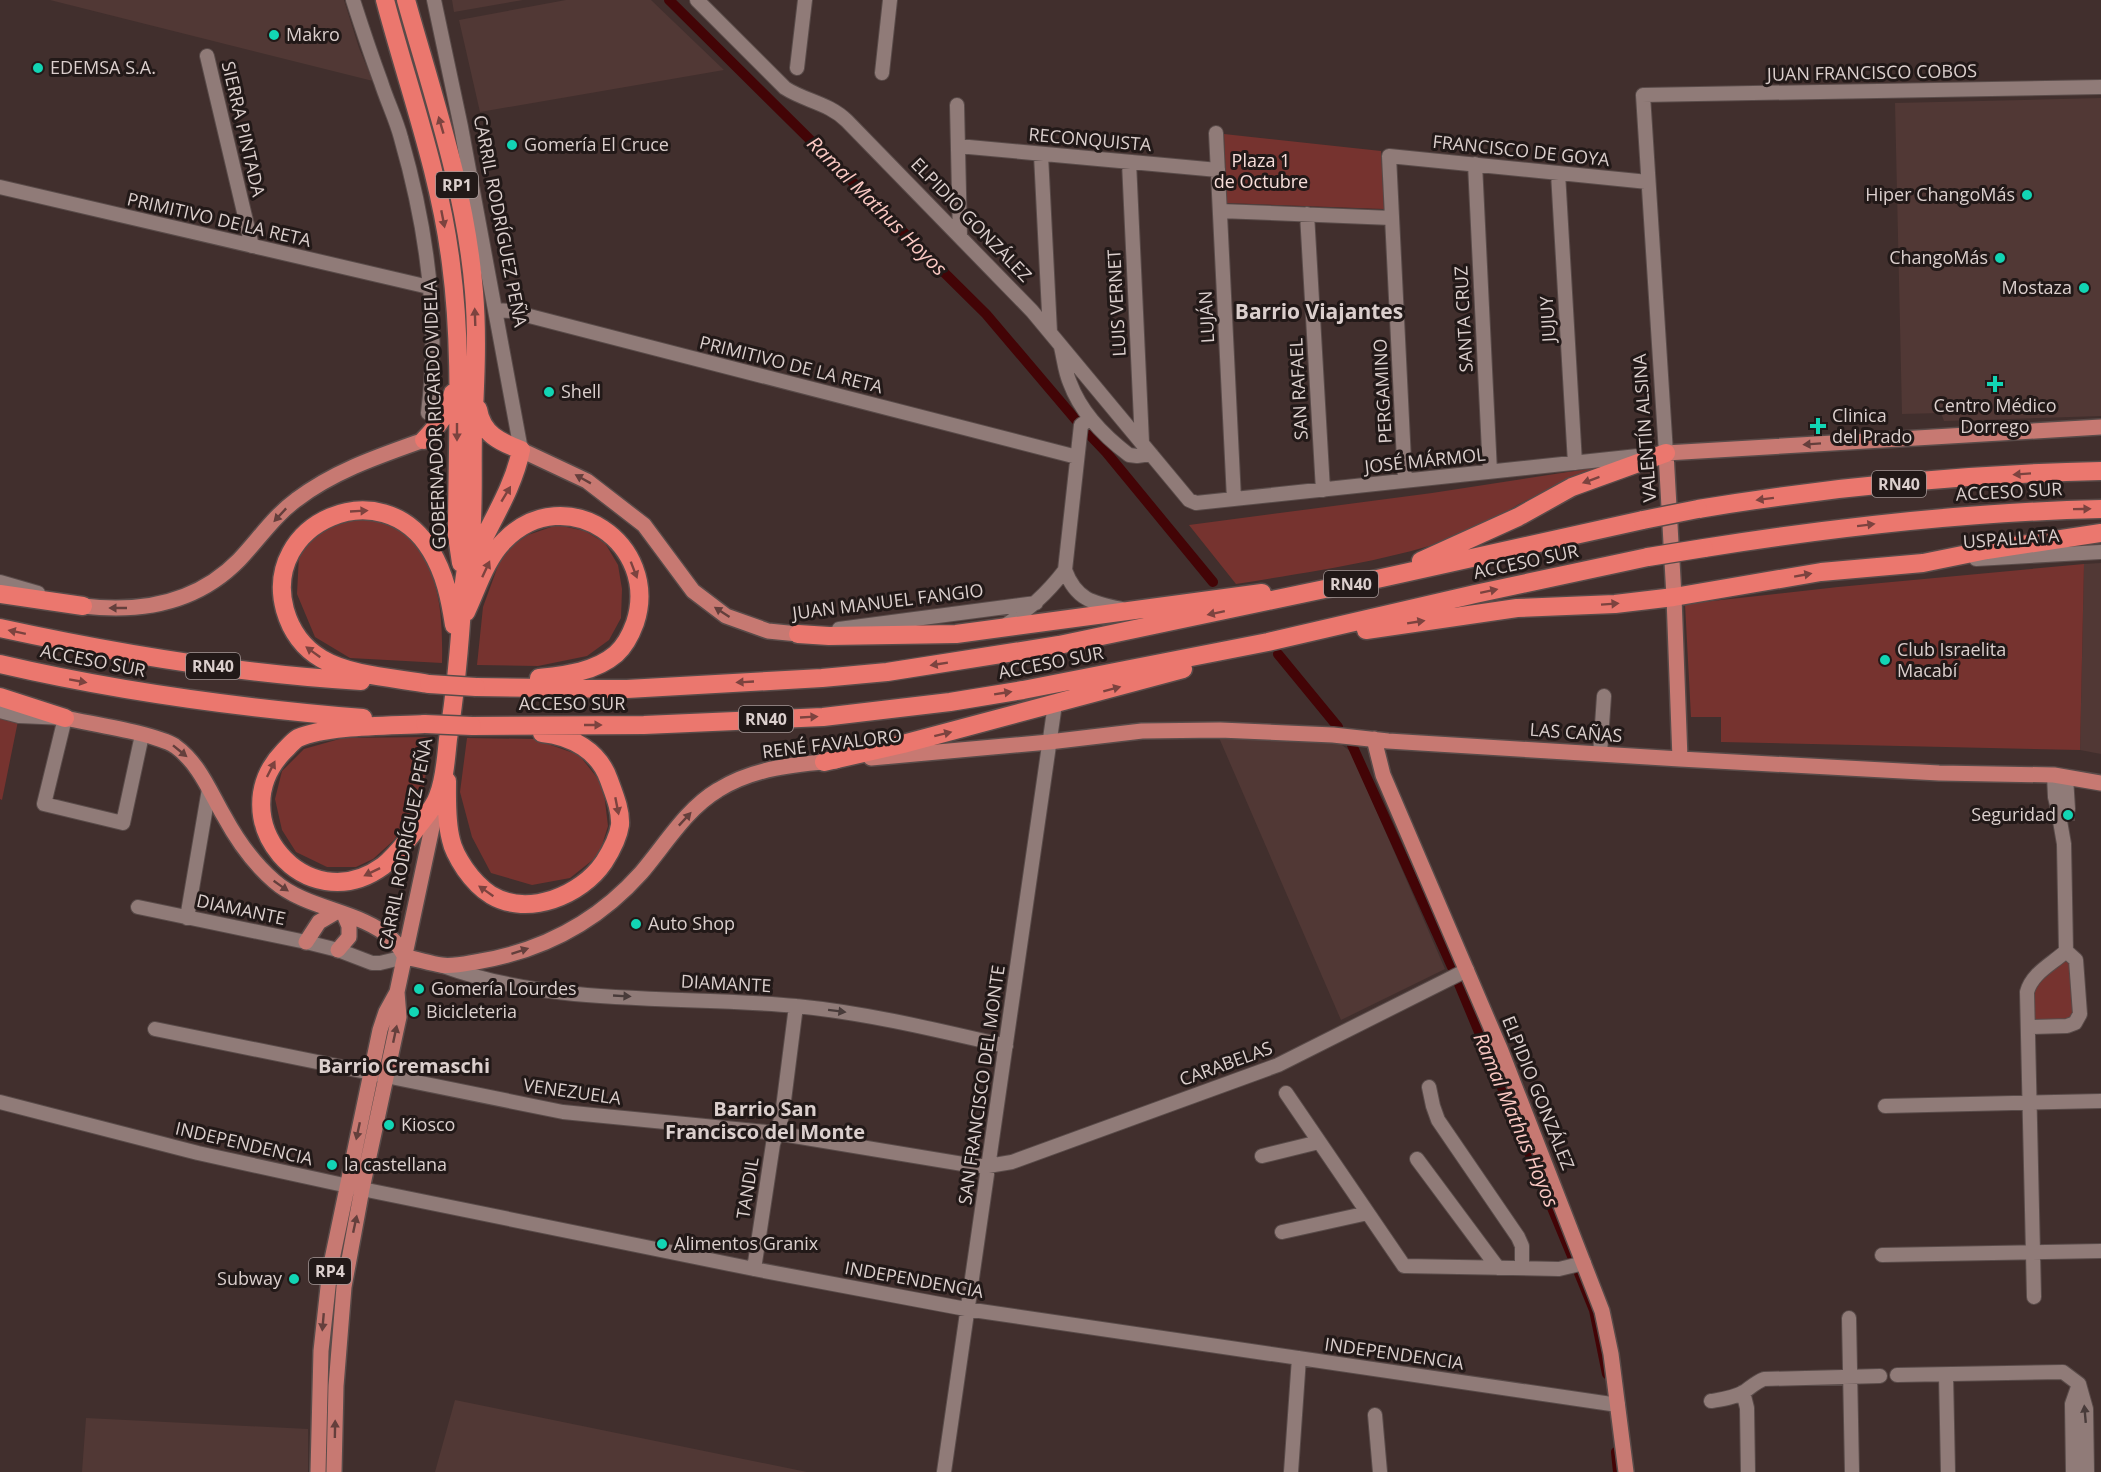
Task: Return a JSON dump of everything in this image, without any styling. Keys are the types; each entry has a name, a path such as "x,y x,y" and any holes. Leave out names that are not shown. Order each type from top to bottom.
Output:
{"highway":[{"path":"379,0 396,40"},
{"name":"GOBERNADOR RICARDO VIDELA","path":"385,0 434,176 446,232 466,374"},
{"name":"GOBERNADOR RICARDO VIDELA","path":"408,0 453,168 464,219 474,294 466,374 457,536 464,585 453,705"},
{"path":"424,440 439,425 466,374"},
{"path":"464,585 485,535 511,485 521,450 498,441 486,431 466,374"},
{"path":"1368,581 1470,540 1572,488 1666,453"},
{"name":"ACCESO SUR","path":"0,628 72,643 242,670 327,679 476,687 627,689 822,678 887,672 1059,645 1698,509 1915,482 2018,474 2101,471"},
{"name":"ACCESO SUR","path":"0,664 82,682 227,705 425,724 644,725 823,717 1023,690 1271,641 1648,557 1812,532 1925,519 2101,509"},
{"path":"429,684 342,668 322,659 304,646 289,626 283,589 285,568 290,555 307,532 335,514 353,510 370,510 389,515 407,525 430,550 444,579 459,655"},
{"path":"461,622 494,553 520,528 546,517 569,515 591,521 613,535 628,555 638,578 639,609 631,634 617,653 590,668 568,675 476,687"},
{"path":"824,762 903,744 1155,678 1271,641 1367,630 1517,608 1615,604 1674,597 1821,572 1923,563 1987,550 2101,533"},
{"path":"798,634 830,636 956,634 1236,595 1339,586"},
{"path":"0,594 83,606"},
{"path":"0,697 65,718"},
{"name":"CARRIL RODRÍGUEZ PEÑA","path":"438,797 453,705"},
{"path":"425,724 335,730 313,733 295,739 268,772 262,793 262,814 267,834 274,848 293,868 318,880 344,882 367,875 383,866 401,849 438,797"},
{"path":"446,755 448,822 451,842 474,882 491,895 506,902 530,904 553,899 573,890 599,868 614,847 620,824 615,798 606,771 593,754 571,739 551,734 472,726"}],"main road":[{"path":"1666,453 2101,427"},
{"path":"83,606 106,609 150,606 189,595 203,588 237,562 282,512 304,494 346,470 424,440"},
{"name":"JUAN MANUEL FANGIO","path":"521,450 588,481 644,525 693,591 726,616 768,631 798,634"},
{"name":"VALENTÍN ALSINA","path":"1666,453 1680,759"},
{"path":"65,718 142,735 173,745 199,771 241,844 260,869 291,893 385,934 397,944 405,957"},
{"name":"LAS CAÑAS","path":"1049,742 1143,731 1220,730 1333,735 1680,759 1939,773 2060,776 2101,783"},
{"name":"ELPIDIO GONZÁLEZ","path":"1374,739 1383,775 1501,1051 1602,1311 1611,1354 1626,1472"},
{"name":"RENÉ FAVALORO","path":"405,957 442,965 470,963 514,954 573,929 594,916 629,885 695,808 716,790 740,778 765,770 824,762 1049,742"},
{"name":"CARRIL RODRÍGUEZ PEÑA","path":"334,1472 340,1314 348,1260 399,1017 398,992 438,797"},
{"path":"306,942 319,922 340,913"},
{"path":"338,950 349,937 349,926 340,913"},
{"name":"CARRIL RODRÍGUEZ PEÑA","path":"318,1472 321,1351 330,1269 370,1073 386,1012 398,992"}],"street":[{"path":"353,0 400,136 419,205 429,287 433,357 428,413"},
{"name":"CARRIL RODRÍGUEZ PEÑA","path":"434,0 461,127 521,450"},
{"name":"ELPIDIO GONZÁLEZ","path":"697,0 784,88 796,96 822,104 841,115 1050,332 1190,500"},
{"path":"797,68 805,0"},
{"path":"882,74 890,0"},
{"name":"SIERRA PINTADA","path":"207,56 252,246"},
{"name":"JUAN FRANCISCO COBOS","path":"1643,95 2101,87"},
{"name":"VALENTÍN ALSINA","path":"1643,95 1666,453"},
{"path":"957,105 960,237"},
{"name":"LUJÁN","path":"1216,133 1234,499"},
{"name":"RECONQUISTA","path":"958,146 1218,170"},
{"path":"1041,155 1050,332"},
{"name":"FRANCISCO DE GOYA","path":"1389,156 1648,182"},
{"name":"PERGAMINO","path":"1389,156 1405,481"},
{"name":"LUIS VERNET","path":"1129,162 1146,448"},
{"name":"SANTA CRUZ","path":"1475,164 1490,472"},
{"name":"JUJUY","path":"1558,172 1575,463"},
{"name":"PRIMITIVO DE LA RETA","path":"0,187 429,287"},
{"path":"1220,211 1392,218"},
{"name":"SAN RAFAEL","path":"1307,214 1323,490"},
{"name":"PRIMITIVO DE LA RETA","path":"496,310 518,313 1077,457"},
{"path":"1061,345 1069,382 1090,419 1129,455 1137,456 1146,448"},
{"path":"1001,629 1036,603 1050,590 1065,570 1081,425 1090,419"},
{"name":"JOSÉ MÁRMOL","path":"1190,500 1196,503 1666,453"},
{"name":"USPALLATA","path":"1923,563 2101,552"},
{"path":"1065,570 1074,589 1086,599 1103,605 1136,610"},
{"path":"0,582 83,606"},
{"name":"JUAN MANUEL FANGIO","path":"798,634 1036,603"},
{"path":"1600,754 1604,696"},
{"name":"SAN FRANCISCO DEL MONTE","path":"944,1472 1055,704"},
{"path":"0,711 19,716 65,718 44,804 123,823 142,735"},
{"path":"2029,1027 2067,1026 2075,1023 2080,1014 2076,960 2066,951 2064,844 2068,834 2060,776"},
{"path":"187,918 209,789"},
{"name":"DIAMANTE","path":"138,907 306,942 338,950 376,964 405,957"},
{"path":"2034,1297 2027,992 2030,981 2066,951"},
{"name":"DIAMANTE","path":"442,965 490,980 563,993 796,1006 883,1017 1006,1046"},
{"name":"CARABELAS","path":"988,1167 1012,1162 1278,1065 1467,970"},
{"name":"TANDIL","path":"753,1269 776,1132 782,1116 796,1006"},
{"name":"VENEZUELA","path":"155,1029 563,1112 776,1132 988,1167"},
{"path":"1429,1087 1432,1106 1438,1120 1518,1237 1522,1246 1522,1268"},
{"path":"1286,1093 1404,1266 1559,1269 1584,1263"},
{"path":"1885,1106 2101,1101"},
{"name":"INDEPENDENCIA","path":"0,1102 198,1153 362,1189 753,1269 966,1309 1618,1405"},
{"path":"1262,1156 1319,1142"},
{"path":"1417,1160 1498,1268"},
{"path":"1282,1233 1368,1213"},
{"path":"1882,1255 2101,1251"},
{"path":"1849,1318 1852,1472"},
{"path":"1291,1472 1299,1358"},
{"path":"1897,1375 2063,1372 2079,1384 2086,1409 2087,1472"},
{"path":"1946,1375 1948,1472"},
{"path":"1711,1401 1730,1399 1757,1381 1764,1379 1880,1376"},
{"path":"2073,1472 2072,1404 2079,1384"},
{"path":"1743,1392 1747,1408 1748,1472"},
{"path":"1375,1415 1380,1472"}],"shaded area":[{"name":"Makro","path":"50,0 344,0 359,48 373,81"},
{"path":"452,0 523,0 454,12"},
{"path":"566,0 651,0 724,70 480,112 459,20"},
{"name":"ChangoMás","path":"2101,98 2101,416 1944,421 1941,413 1902,414 1895,103"},
{"path":"2101,563 2101,754 2080,750 2084,564"},
{"path":"1217,733 1333,738 1351,752 1445,969 1341,1020"},
{"path":"455,1400 807,1472 435,1472"},
{"path":"86,1418 308,1429 308,1472 82,1472"}],"green space":[{"name":"Plaza 1 de Octubre","path":"1224,134 1381,151 1384,209 1227,203"},
{"path":"1607,466 1519,504 1490,523 1444,542 1356,564 1236,584 1189,525 1432,493"},
{"path":"366,517 389,523 406,535 419,550 428,566 439,603 442,663 350,658 315,637 297,594 299,555 322,529"},
{"path":"557,525 585,531 605,543 618,565 622,589 621,618 609,640 587,656 538,666 477,665 483,607 503,552 528,535"},
{"name":"Club Israelita Macabí","path":"2084,564 2080,750 1721,742 1721,717 1691,717 1685,604"},
{"path":"0,717 18,721 2,800 0,799"},
{"path":"431,737 423,793 394,840 373,859 356,867 327,867 296,852 282,830 275,799 282,771 304,749 343,738"},
{"path":"467,738 534,739 579,755 603,785 608,826 599,855 570,878 532,885 491,873 472,837 460,792"},
{"path":"2066,951 2076,960 2075,1023 2029,1027 2027,992"}],"waterway":[{"name":"Ramal Mathus Hoyos","path":"669,0 986,314 1076,420"},
{"name":"Ramal Mathus Hoyos","path":"1087,432 1213,582"},
{"name":"Ramal Mathus Hoyos","path":"1278,654 1338,727"},
{"name":"Ramal Mathus Hoyos","path":"1352,745 1452,967"},
{"name":"Ramal Mathus Hoyos","path":"1459,984 1572,1256"},
{"name":"Ramal Mathus Hoyos","path":"1579,1273 1594,1310 1607,1374"},
{"name":"Ramal Mathus Hoyos","path":"1616,1452 1618,1472"}],"tunnel":[{"path":"2068,809 2068,821"}],"place":[{"name":"Makro","path":"274,35"},
{"name":"EDEMSA S.A.","path":"38,68"},
{"name":"Gomería El Cruce","path":"512,145"},
{"name":"Hiper ChangoMás","path":"2027,195"},
{"name":"ChangoMás","path":"2000,258"},
{"name":"Mostaza","path":"2084,288"},
{"name":"Centro Médico Dorrego","path":"1995,384"},
{"name":"Shell","path":"549,392"},
{"name":"Clinica del Prado","path":"1818,426"},
{"name":"Club Israelita Macabí","path":"1885,660"},
{"name":"Seguridad","path":"2068,815"},
{"name":"Auto Shop","path":"636,924"},
{"name":"Gomería Lourdes","path":"419,989"},
{"name":"Bicicleteria","path":"414,1012"},
{"name":"Kiosco","path":"389,1125"},
{"name":"la castellana","path":"332,1165"},
{"name":"Alimentos Granix","path":"662,1244"},
{"name":"Subway","path":"294,1279"}],"district":[{"name":"Barrio Viajantes","path":"1319,312"},
{"name":"Barrio Cremaschi","path":"404,1066"},
{"name":"Barrio San Francisco del Monte","path":"765,1120"}]}
